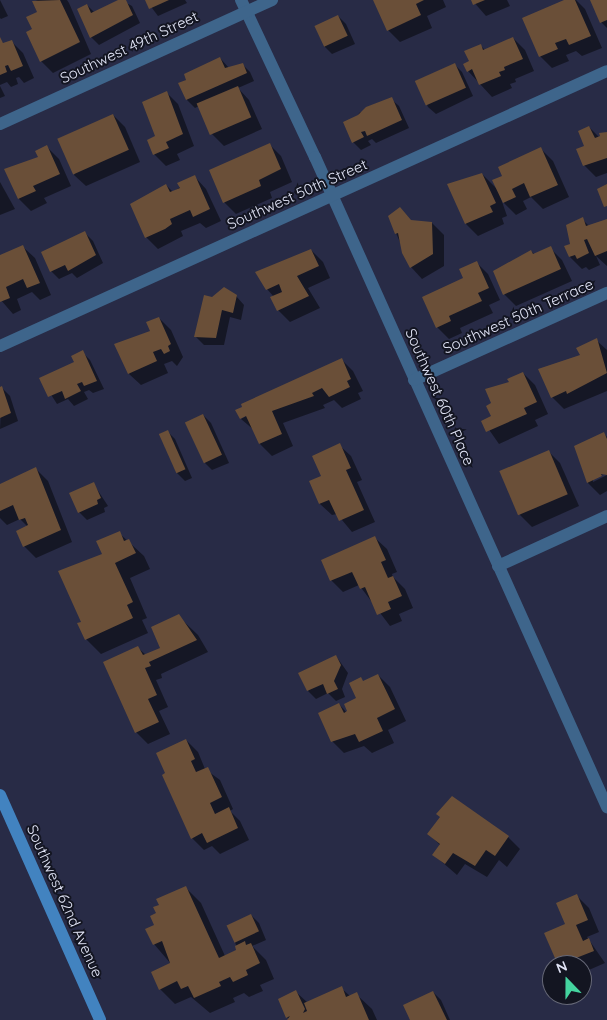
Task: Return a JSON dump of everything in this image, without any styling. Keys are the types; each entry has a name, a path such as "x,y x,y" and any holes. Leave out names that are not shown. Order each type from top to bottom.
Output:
{"street":[{"name":"Southwest 49th Street","path":"0,124 244,6 272,0"},
{"name":"Southwest 60th Place","path":"244,6 332,195 607,808"},
{"name":"Southwest 50th Street","path":"0,346 607,71"},
{"name":"Southwest 50th Terrace","path":"414,380 607,293"},
{"path":"498,566 607,516"},
{"name":"Southwest 62nd Avenue","path":"0,795 100,1020"}],"building":[{"path":"60,0 80,42 40,62 26,32 32,29 26,17 37,12 32,1"},
{"path":"118,0 126,0 133,15 90,38 77,9 87,4 91,13"},
{"path":"145,0 169,0 149,9"},
{"path":"373,0 424,0 416,4 421,15 387,31"},
{"path":"471,0 485,0 473,5"},
{"path":"564,0 575,0 591,36 569,45 566,39 555,43 558,49 539,57 522,18"},
{"path":"590,0 607,0 607,20 600,23"},
{"path":"338,15 348,36 324,47 314,26"},
{"path":"0,37 3,43 12,40 23,66 11,71 8,65 5,66 7,72 0,75"},
{"path":"513,37 523,59 504,67 505,70 499,72 501,76 479,85 472,69 467,72 463,64 469,61 464,51 481,44 483,50"},
{"path":"220,57 225,68 243,63 247,73 186,100 178,83 186,80 184,74"},
{"path":"455,63 466,88 426,106 415,81"},
{"path":"238,86 251,117 210,135 197,104"},
{"path":"167,91 183,134 166,142 169,148 153,155 147,140 155,136 142,102"},
{"path":"392,97 402,120 367,136 365,131 361,132 364,137 352,143 343,122 358,115 366,107"},
{"path":"113,114 129,150 73,174 57,139"},
{"path":"589,126 595,138 600,136 599,133 607,132 607,158 583,166 576,149 584,146 578,131"},
{"path":"270,143 281,169 259,180 261,186 223,203 209,170"},
{"path":"47,145 60,174 33,186 36,191 18,199 4,169 38,157 35,151"},
{"path":"541,147 558,185 530,197 524,183 512,189 516,197 503,203 492,180 502,176 498,167"},
{"path":"482,173 496,203 490,206 493,212 465,224 447,184"},
{"path":"195,175 210,209 193,217 190,210 170,219 172,224 165,229 145,238 130,204 166,184 170,192 180,188 177,183"},
{"path":"607,184 607,206 604,207 597,189"},
{"path":"400,207 411,220 432,222 433,254 410,268 402,253 398,233 395,234 388,216"},
{"path":"583,217 586,226 607,219 607,251 595,256 587,239 584,240 589,253 577,259 575,255 569,257 564,246 570,244 566,225"},
{"path":"85,231 96,255 68,271 65,265 50,272 41,252"},
{"path":"23,245 40,283 27,288 23,279 6,287 10,298 0,302 0,255"},
{"path":"551,246 561,269 503,295 493,271 531,250 533,254"},
{"path":"311,249 319,266 297,276 309,296 277,311 270,297 282,292 279,284 266,290 255,272"},
{"path":"477,261 489,288 478,293 482,301 449,316 451,321 436,328 422,297 463,278 459,269"},
{"path":"224,287 237,295 233,313 222,310 216,338 194,337 204,295 212,297"},
{"path":"159,317 171,344 168,346 170,351 164,354 161,349 153,352 157,361 128,374 114,344 150,331 146,322"},
{"path":"597,338 607,373 567,394 566,391 551,398 538,369 580,355 576,348"},
{"path":"83,350 97,381 84,386 82,382 77,384 81,391 65,399 62,391 48,397 39,378 74,362 71,356"},
{"path":"342,358 351,379 347,381 350,387 329,397 322,388 312,393 314,396 272,411 282,434 259,444 246,416 240,419 235,410 242,407 241,404"},
{"path":"523,372 537,402 524,408 527,414 486,432 481,421 491,416 486,406 491,403 485,389 509,382 507,379"},
{"path":"2,386 11,413 0,418 0,387"},
{"path":"203,414 222,455 204,463 185,422"},
{"path":"168,430 185,469 176,473 159,434"},
{"path":"604,432 607,439 607,475 601,474 602,476 587,483 574,446"},
{"path":"340,443 351,468 346,470 364,510 339,521 329,500 319,504 309,481 321,476 312,456"},
{"path":"549,450 568,494 518,515 499,471"},
{"path":"36,467 61,530 23,547 16,531 28,525 25,518 19,520 13,505 0,511 0,484"},
{"path":"94,482 101,498 97,500 98,504 78,513 69,493"},
{"path":"120,531 124,541 129,539 136,553 115,563 133,602 127,605 133,618 85,640 77,623 81,622 58,571 102,554 96,541"},
{"path":"375,536 386,560 381,562 388,578 393,576 402,596 388,602 391,609 377,615 365,587 360,589 352,572 330,581 321,560"},
{"path":"179,614 197,640 149,662 151,666 145,668 157,695 148,699 159,722 135,733 103,662 138,646 143,655 160,648 151,627"},
{"path":"336,655 341,665 334,681 338,689 327,694 323,684 307,691 298,673"},
{"path":"378,674 395,709 377,718 383,731 359,742 355,734 331,742 318,713 339,703 344,713 347,711 344,704 356,698 349,683 361,677 363,681"},
{"path":"186,739 195,759 191,761 196,772 208,767 222,797 210,803 215,814 229,807 238,828 207,843 202,833 191,839 162,775 165,773 156,753"},
{"path":"452,796 509,836 495,856 486,850 475,866 453,853 445,864 432,855 440,844 427,834 440,817 436,814"},
{"path":"186,886 219,958 236,950 235,946 245,941 246,945 251,943 260,963 246,970 248,975 233,982 230,977 219,982 221,986 194,998 188,986 181,989 177,981 159,990 151,972 170,963 162,941 153,945 145,929 154,925 150,916 156,913 153,907 159,905 156,899"},
{"path":"577,894 588,920 576,925 583,941 589,938 594,951 584,955 554,955 544,933 565,924 556,903"},
{"path":"251,914 259,931 235,943 227,925"},
{"path":"342,986 346,997 357,992 369,1020 287,1020 290,1016 286,1018 278,999 296,990 305,1009 303,1013 307,1011 304,1003"},
{"path":"433,991 447,1020 410,1020 403,1005"}]}
